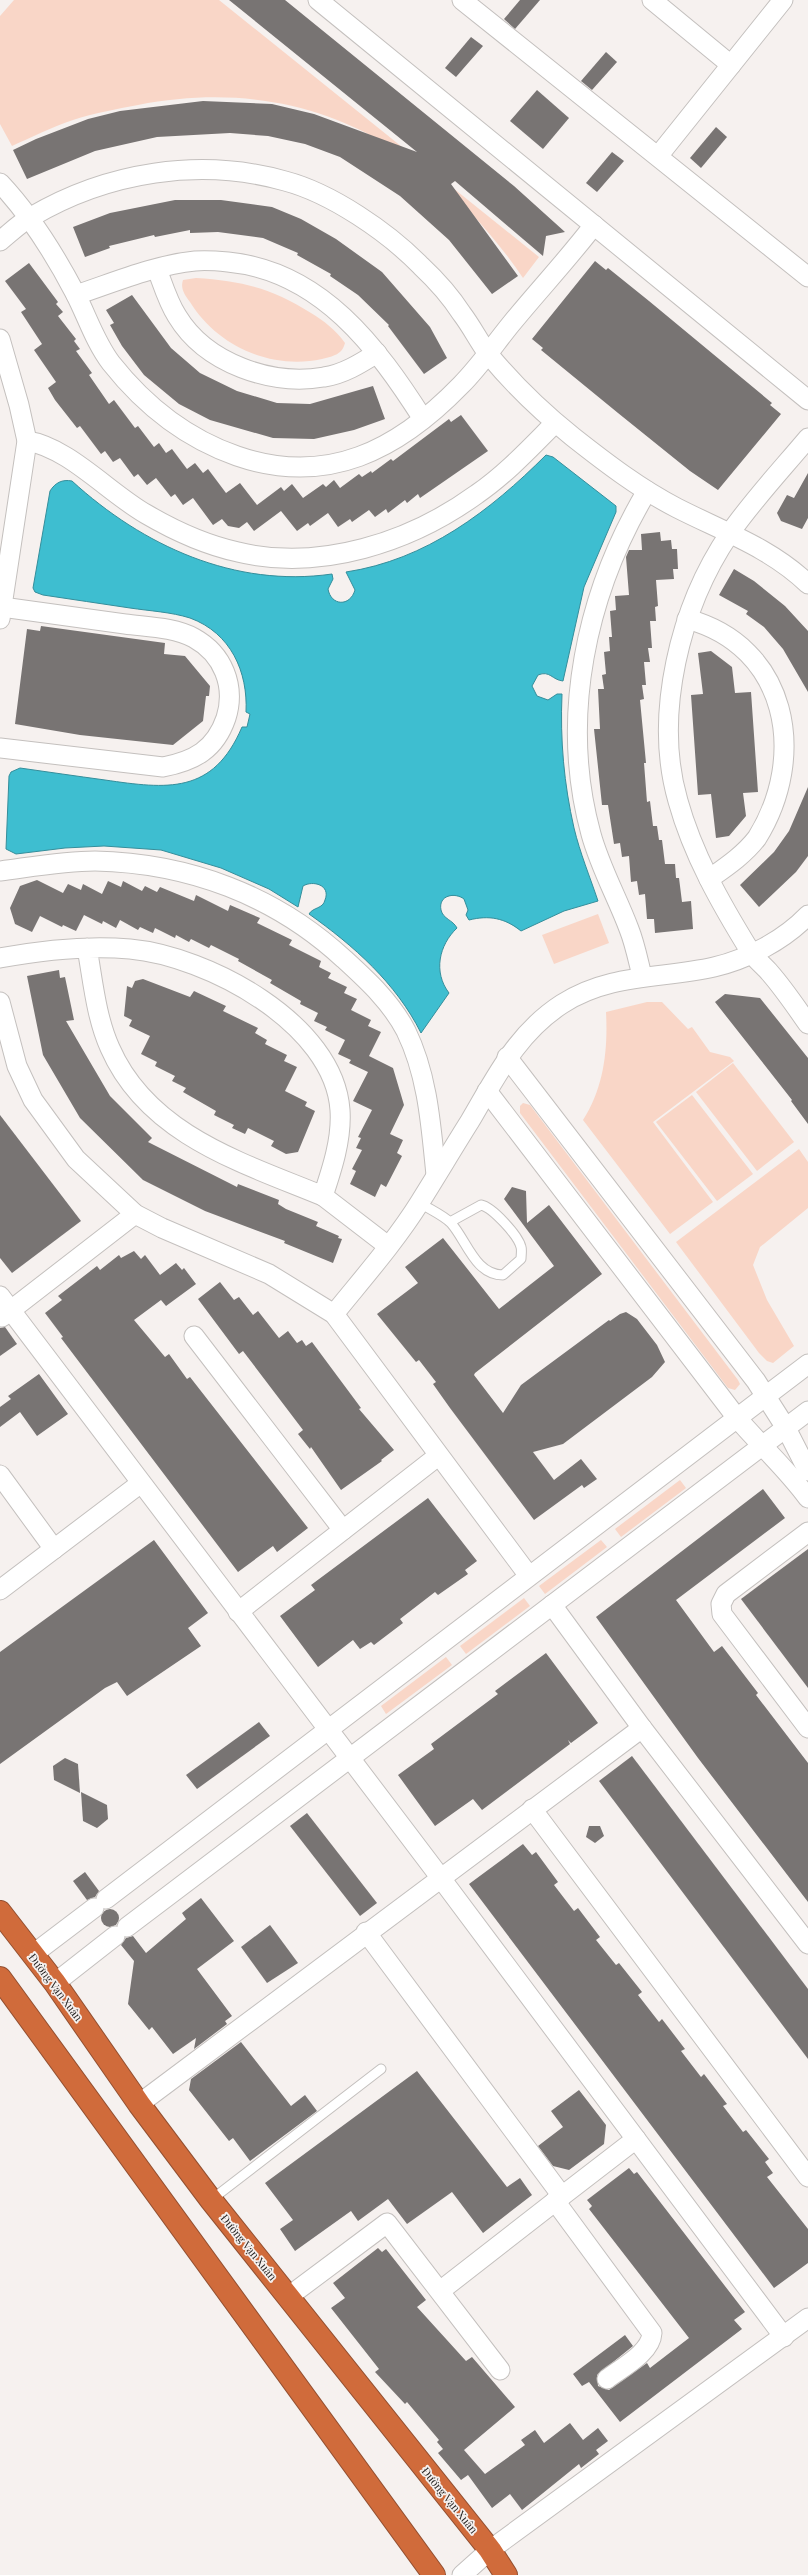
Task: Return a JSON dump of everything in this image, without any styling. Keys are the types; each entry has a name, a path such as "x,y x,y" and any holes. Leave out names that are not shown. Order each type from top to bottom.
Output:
{"highway":[{"name":"Đường Vạn Xuân","path":"0,1912 55,1983 139,2104 211,2200 490,2550 506,2575"},
{"path":"0,1978 434,2575"}],"street":[{"path":"318,0 808,400"},
{"path":"462,0 808,276"},
{"path":"652,0 731,65"},
{"path":"659,156 783,0"},
{"path":"0,241 29,217 108,182 149,174 186,169 256,175 287,181 320,195 386,235 420,264 462,313 488,354 555,423 647,491 778,560 808,584"},
{"path":"0,183 44,237 76,295 93,333 109,361 152,409 184,432 220,451 256,462 290,467 327,466 374,452 423,419 461,385 594,225"},
{"path":"76,295 157,269 196,261 248,264 274,273 298,283 327,301 351,323 392,372 423,419"},
{"path":"157,269 171,304 189,332 214,353 242,368 275,378 324,377 339,374 377,353"},
{"path":"0,339 19,405 26,441 1,613 162,629 192,637 208,647 221,661 228,680 229,698 226,716 217,737 201,754 186,762 163,767 0,748"},
{"path":"26,441 40,443 55,450 115,494 180,532 239,553 273,558 301,558 327,555 391,540 450,513 502,475 555,423"},
{"path":"808,438 730,534 707,572 687,619 674,669 670,706 672,772 685,825 709,879 751,953 770,973 808,1024"},
{"path":"642,976 629,928 604,871 586,817 580,778 578,726 581,676 595,609 608,568 628,522 647,491"},
{"path":"687,619 704,624 727,635 748,651 778,694 788,719 790,741 788,769 782,791 771,816 757,838 740,856 709,879"},
{"path":"0,871 93,861 165,867 193,873 230,886 294,919 338,953 371,984 388,1002 406,1031 423,1082 436,1175"},
{"path":"334,1314 420,1203 507,1057 529,1030 562,1004 588,990 642,976 715,966 771,944 808,915"},
{"path":"0,958 87,948 130,949 187,962 249,992 282,1015 308,1038 327,1066 340,1110 339,1136 324,1196"},
{"path":"87,948 99,1015 110,1048 126,1076 152,1108 181,1131 214,1151 324,1196 388,1246"},
{"path":"0,1002 17,1066 33,1100 76,1159 135,1214 162,1228 269,1274 334,1314 438,1456 529,1576"},
{"path":"507,1057 766,1396 786,1428 808,1471"},
{"path":"487,1090 737,1418 793,1477 808,1498"},
{"path":"135,1214 4,1308 141,1483 328,1732 440,1877 784,2337"},
{"path":"194,1336 343,1530"},
{"path":"32,1955 328,1732 529,1576 808,1364"},
{"path":"55,1983 349,1758 808,1411"},
{"path":"238,1612 438,1456"},
{"path":"0,1475 54,1549"},
{"path":"0,1590 141,1483"},
{"path":"808,1532 726,1594 721,1604 722,1614 808,1728"},
{"path":"552,1605 642,1728 808,1944"},
{"path":"139,2104 366,1932 642,1728"},
{"path":"532,1809 808,2177"},
{"path":"366,1932 559,2199 652,2333 652,2341 645,2349 606,2379"},
{"path":"440,2291 636,2138"},
{"path":"288,2297 387,2223 500,2370"},
{"path":"462,2575 490,2550 784,2337 808,2318"}],"lane":[{"path":"420,1203 450,1222 480,1266 493,1275 503,1275 520,1259 522,1247 489,1207 481,1204 450,1222"},
{"path":"211,2200 382,2069"}],"shaded area":[{"path":"14,0 219,0 539,257 523,278 487,230 447,190 404,155 358,129 308,110 255,100 198,98 138,105 97,113 73,120 12,146 0,124 0,16"},
{"path":"196,278 228,281 256,287 283,297 297,304 330,326 345,343 344,347 339,353 333,356 303,362 284,361 247,351 230,342 201,318 185,294 182,283 183,280"},
{"path":"598,914 609,943 554,964 542,935"},
{"path":"647,1002 662,1002 688,1029 692,1027 710,1052 730,1057 734,1061 653,1122 713,1202 670,1234 583,1120 596,1095 603,1068 606,1040 606,1012"},
{"path":"733,1063 794,1142 757,1171 696,1092"},
{"path":"692,1095 753,1174 717,1201 656,1122"},
{"path":"523,1103 530,1105 738,1380 740,1384 735,1390 728,1388 520,1113 520,1106"},
{"path":"799,1149 808,1162 808,1208 760,1247 753,1265 767,1300 794,1346 773,1363 767,1361 759,1353 676,1242"},
{"path":"680,1480 686,1488 621,1537 615,1529"},
{"path":"601,1540 607,1547 545,1594 539,1586"},
{"path":"524,1598 530,1606 466,1654 460,1646"},
{"path":"446,1657 452,1665 386,1714 381,1706"}],"water":[{"path":"546,455 553,457 616,506 616,512 584,587 563,681 548,674 542,674 538,675 532,686 537,696 548,700 557,694 562,694 562,745 568,795 576,837 598,901 564,911 521,931 503,920 483,918 469,920 466,915 468,910 464,899 452,895 445,898 441,905 442,913 457,928 446,942 440,959 441,976 449,993 421,1033 399,998 372,967 342,939 309,914 324,903 326,891 320,885 307,884 303,886 298,907 269,889 221,868 161,850 104,846 65,848 16,854 6,849 9,776 11,772 20,768 148,785 168,785 186,782 202,776 217,765 230,749 242,727 247,727 250,714 246,712 244,683 234,656 216,633 204,625 190,618 175,614 43,595 35,592 33,588 50,491 54,486 62,481 72,481 129,525 160,543 192,557 226,568 260,575 296,577 332,574 333,579 328,589 330,595 337,601 345,602 353,596 355,590 346,572 375,566 403,557 455,530 502,495 525,476"}],"building":[{"path":"229,0 285,0 514,186 565,232 546,236 543,256 455,181 451,184 518,276 492,294 449,240 400,196 340,157 305,144 268,136 230,133 157,137 95,151 27,179 13,150 36,139 88,119 120,111 203,101 272,104 314,114 417,152"},
{"path":"520,0 540,0 515,29 504,19"},
{"path":"471,37 483,46 456,77 445,68"},
{"path":"606,52 617,62 592,90 581,81"},
{"path":"537,90 569,118 543,149 510,121"},
{"path":"716,127 727,137 701,168 690,158"},
{"path":"612,152 624,161 597,192 586,183"},
{"path":"175,200 221,200 272,207 301,219 336,239 382,272 430,327 447,358 424,374 388,326 389,325 358,295 330,276 331,274 297,255 298,253 263,238 218,232 190,233 190,230 155,237 154,235 109,246 110,248 85,257 73,227 110,213"},
{"path":"595,261 606,270 608,268 649,301 772,403 770,405 781,414 718,490 690,471 618,413 541,350 543,348 532,339"},
{"path":"29,263 58,302 56,304 63,312 58,316 76,339 74,341 80,349 76,351 92,373 89,375 109,404 114,400 135,428 138,426 154,447 159,443 166,453 172,449 187,469 195,463 203,473 208,469 226,493 240,483 257,505 281,487 284,491 292,484 303,498 323,484 326,487 334,480 340,488 359,474 362,477 371,471 372,473 391,459 393,461 449,419 451,422 461,415 488,451 420,498 418,494 407,503 405,500 388,513 386,509 375,517 369,510 352,522 350,519 338,527 328,513 310,526 308,523 297,531 281,511 254,531 247,522 239,528 228,526 222,519 213,525 193,498 183,505 175,494 171,497 156,478 147,485 138,474 134,477 120,458 113,462 105,451 101,454 80,426 77,428 55,400 48,388 56,382 34,350 42,344 21,312 26,309 5,281"},
{"path":"132,295 171,348 200,373 237,391 277,403 310,404 373,386 385,419 354,430 314,439 273,438 210,420 179,404 144,375 122,346 110,325 114,323 106,310"},
{"path":"808,473 808,518 802,529 781,521 777,513 787,495 794,498"},
{"path":"660,532 661,541 671,540 672,549 677,549 678,569 673,569 674,579 656,580 658,606 655,607 656,621 650,621 652,648 648,648 650,662 644,662 646,685 642,685 644,699 640,700 646,763 644,763 647,802 650,801 653,826 657,826 659,840 662,840 665,864 675,864 676,878 679,878 682,902 691,901 693,929 655,933 654,919 647,919 645,894 639,895 637,881 631,882 629,856 622,857 620,843 614,844 608,805 602,805 594,729 600,729 598,689 604,689 602,675 606,674 604,652 610,651 609,637 612,637 610,611 616,610 615,596 629,595 626,557 629,550 642,550 641,534"},
{"path":"734,569 754,581 785,606 808,631 808,692 783,649 764,627 746,614 748,611 719,595"},
{"path":"41,626 165,643 164,654 185,656 210,686 209,696 206,696 203,721 173,745 80,735 15,724 27,629 40,631"},
{"path":"711,651 732,667 735,693 751,692 758,792 743,793 746,816 729,836 716,838 711,794 698,795 691,695 703,694 698,653"},
{"path":"808,787 808,856 796,872 759,907 740,885 774,852 789,831"},
{"path":"37,880 63,893 68,884 81,890 83,884 102,894 108,881 121,887 123,881 142,891 145,886 157,892 160,887 194,901 196,895 228,911 230,905 260,918 257,923 292,940 289,945 321,961 319,967 331,973 328,978 347,987 344,993 357,999 351,1010 371,1020 368,1026 381,1032 369,1056 393,1068 404,1105 390,1134 403,1140 397,1153 402,1156 386,1187 381,1184 375,1197 350,1184 356,1171 352,1169 362,1150 356,1148 361,1138 358,1137 372,1110 353,1101 368,1072 349,1063 351,1060 338,1054 345,1040 325,1030 327,1027 314,1021 318,1013 300,1004 301,1001 270,983 272,980 238,961 239,959 211,945 209,948 191,939 189,942 176,935 175,938 155,928 153,933 140,927 138,930 120,920 116,928 103,921 102,924 84,915 76,931 63,925 62,927 40,916 32,932 15,924 10,908 20,886"},
{"path":"59,970 60,978 65,977 74,1020 66,1021 110,1096 152,1138 148,1142 237,1187 238,1184 279,1200 278,1204 286,1209 318,1222 316,1226 339,1236 338,1238 342,1239 333,1263 284,1243 285,1241 205,1211 143,1180 80,1118 43,1055 27,976"},
{"path":"143,979 190,997 194,991 226,1006 223,1011 258,1028 255,1033 267,1040 265,1044 287,1055 284,1061 297,1067 285,1091 307,1102 305,1106 315,1111 298,1152 286,1154 271,1146 274,1141 248,1128 245,1134 232,1128 234,1125 214,1115 216,1111 183,1092 186,1088 172,1081 175,1076 155,1066 157,1062 141,1054 150,1036 129,1026 132,1020 124,1016 127,986 132,988 135,981"},
{"path":"725,994 760,998 808,1058 808,1124 791,1101 792,1100 715,1002"},
{"path":"0,1115 81,1221 12,1273 0,1258"},
{"path":"512,1187 526,1191 527,1223 549,1205 602,1274 475,1373 474,1375 503,1413 521,1385 609,1320 610,1321 626,1312 637,1319 657,1345 665,1362 652,1377 563,1444 533,1452 554,1480 581,1459 597,1479 584,1488 582,1485 534,1520 450,1408 433,1384 436,1382 419,1360 416,1362 377,1314 418,1283 405,1267 443,1238 499,1309 554,1266 504,1199"},
{"path":"134,1251 141,1259 145,1255 160,1275 176,1263 182,1270 184,1268 196,1284 166,1306 161,1300 134,1320 165,1357 169,1354 187,1379 190,1377 308,1528 277,1552 273,1546 238,1572 61,1338 63,1337 45,1313 62,1300 58,1296 97,1266 100,1270 119,1255 121,1258"},
{"path":"220,1282 234,1300 239,1297 253,1315 258,1311 279,1338 288,1331 297,1343 302,1340 306,1346 312,1342 361,1408 359,1409 394,1450 381,1460 382,1461 341,1490 311,1447 310,1449 298,1434 303,1430 243,1351 239,1354 198,1299"},
{"path":"5,1327 17,1344 0,1356 0,1328"},
{"path":"39,1374 68,1414 37,1436 20,1412 0,1427 0,1407 11,1399 8,1396"},
{"path":"763,1489 785,1518 676,1600 714,1652 722,1646 758,1693 756,1695 808,1763 808,1902 698,1758 596,1617"},
{"path":"428,1498 477,1561 465,1570 468,1574 438,1595 435,1592 400,1619 403,1623 374,1645 371,1642 360,1649 353,1640 318,1667 280,1616 315,1590 311,1585"},
{"path":"154,1540 208,1613 188,1628 201,1646 127,1696 117,1682 105,1688 0,1764 0,1652"},
{"path":"808,1549 808,1688 741,1599"},
{"path":"546,1653 598,1723 571,1743 568,1740 570,1744 482,1810 473,1799 435,1826 398,1775 434,1749 431,1744 498,1694 495,1691"},
{"path":"259,1722 270,1736 197,1789 186,1775"},
{"path":"632,1756 808,1989 808,2059 599,1781"},
{"path":"65,1758 78,1764 80,1793 54,1780 53,1766"},
{"path":"81,1792 107,1805 108,1819 97,1828 83,1821"},
{"path":"307,1813 377,1903 360,1916 290,1826"},
{"path":"589,1826 600,1826 604,1836 595,1843 586,1837"},
{"path":"523,1844 532,1855 536,1852 558,1882 554,1885 574,1911 578,1908 600,1937 596,1940 616,1965 619,1963 642,1992 638,1995 659,2022 662,2019 685,2049 681,2051 701,2077 704,2074 727,2104 723,2106 743,2132 746,2130 769,2159 765,2162 773,2173 767,2177 808,2229 808,2263 774,2288 469,1884"},
{"path":"85,1872 99,1891 95,1897 87,1900 73,1881"},
{"path":"201,1898 234,1941 197,1969 232,2016 225,2021 227,2024 194,2049 196,2038 173,2054 152,2027 149,2030 128,2004 134,1961 121,1945 126,1938 133,1936 146,1953 186,1919 182,1913"},
{"path":"110,1909 116,1912 119,1918 116,1924 110,1927 104,1924 101,1918 104,1912"},
{"path":"270,1925 298,1963 267,1983 241,1947"},
{"path":"241,2042 291,2106 305,2095 317,2111 250,2161 233,2138 229,2141 189,2090 191,2079"},
{"path":"417,2071 507,2187 520,2178 532,2195 483,2233 452,2192 407,2224 388,2199 358,2221 351,2211 295,2251 280,2229 293,2220 265,2183"},
{"path":"579,2090 606,2125 604,2144 569,2170 553,2166 538,2146 563,2127 551,2111"},
{"path":"629,2168 634,2174 637,2172 745,2312 734,2320 742,2329 620,2422 589,2382 582,2386 573,2374 625,2335 633,2346 597,2375 598,2386 609,2390 647,2363 650,2368 689,2338 589,2209 592,2206 587,2200"},
{"path":"378,2248 382,2252 386,2249 426,2300 417,2307 466,2361 472,2357 515,2407 464,2450 485,2474 525,2445 521,2440 535,2430 544,2443 570,2423 583,2440 598,2428 608,2441 596,2450 599,2454 581,2468 579,2464 522,2510 510,2494 492,2508 468,2475 461,2480 438,2453 443,2449 437,2442 439,2440 407,2402 405,2404 375,2372 379,2369 331,2308 345,2298 333,2283"}]}
